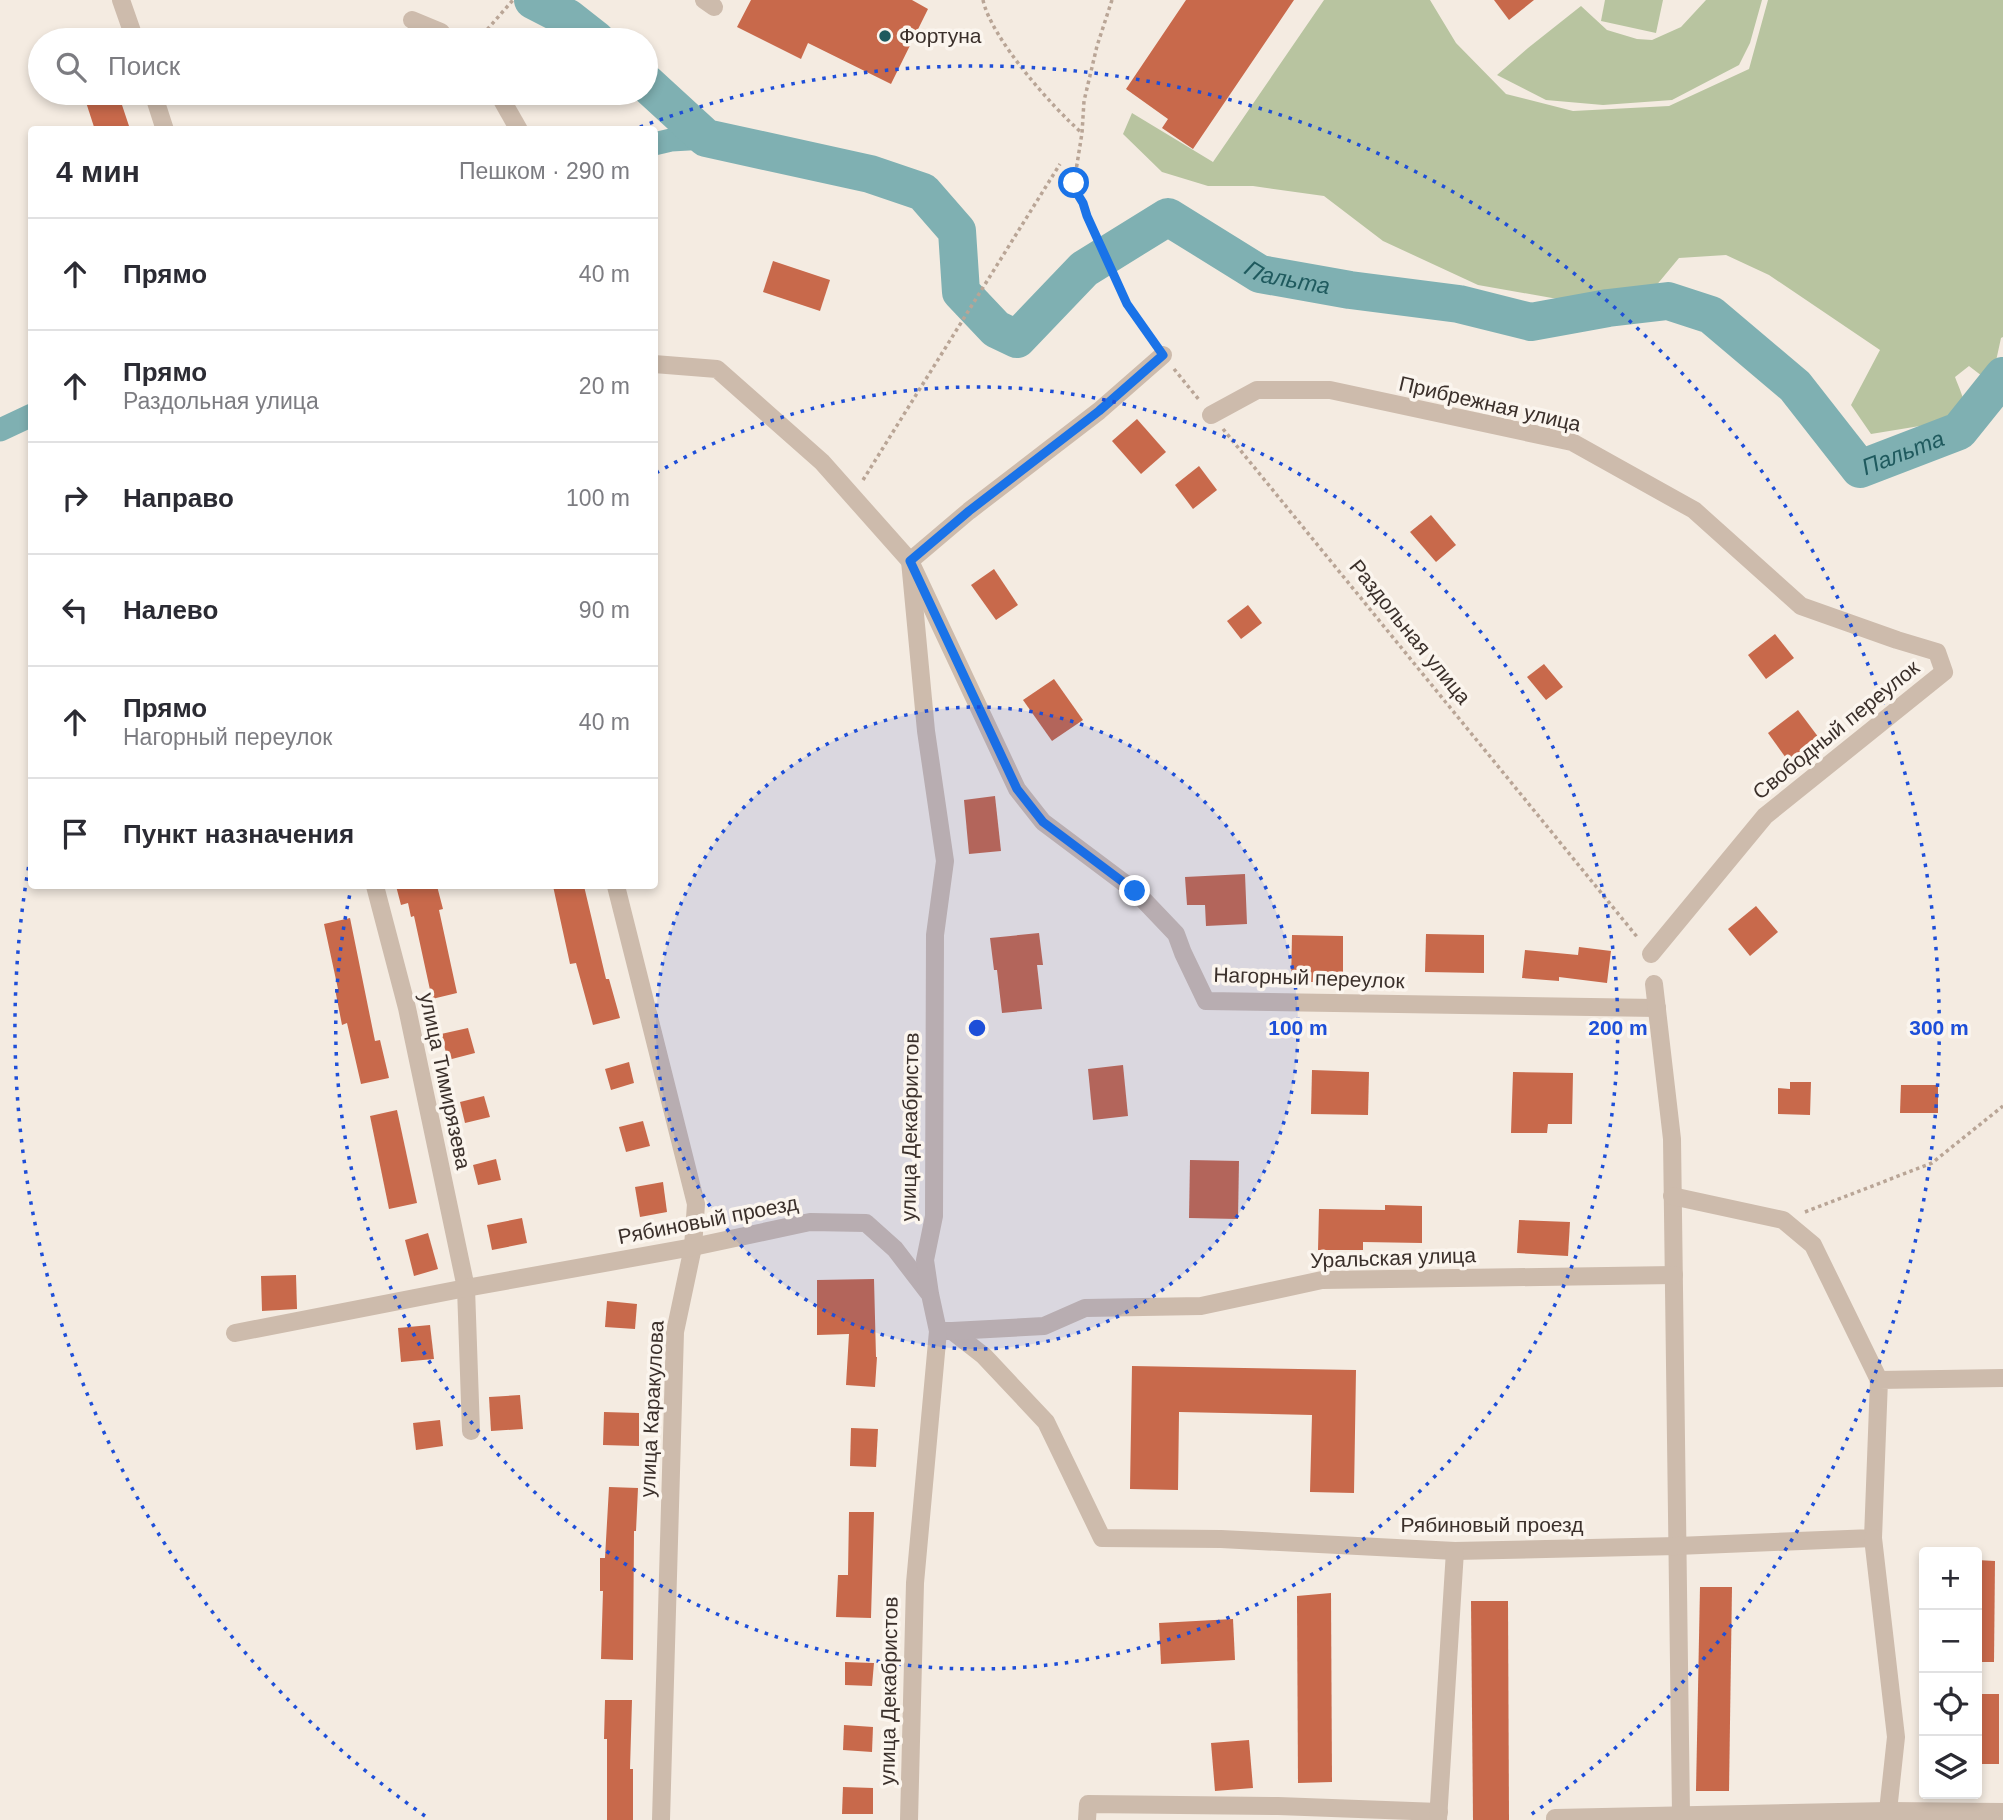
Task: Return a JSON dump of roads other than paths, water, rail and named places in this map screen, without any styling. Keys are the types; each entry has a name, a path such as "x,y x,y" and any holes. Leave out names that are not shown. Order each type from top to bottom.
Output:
{"street":[{"path":"121,0 131,28"},
{"path":"412,20 431,28"},
{"path":"157,105 164,126"},
{"path":"505,105 517,126"},
{"path":"658,364 717,369 822,462 910,561 969,511 1099,411 1163,355"},
{"name":"Прибрежная улица","path":"1211,415 1257,390 1330,390 1572,442 1694,510 1801,606 1937,652 1944,672"},
{"name":"Нагорный переулок","path":"910,561 1017,789 1043,822 1135,891 1176,934 1206,1001 1657,1007"},
{"name":"улица Декабристов","path":"909,1820 915,1583 945,1331 930,1294 925,1260 934,1216 935,935 945,861 926,731 910,561"},
{"name":"Свободный переулок","path":"1651,954 1765,816 1944,672"},
{"name":"улица Тимирязева","path":"376,889 407,1008 466,1288 471,1431"},
{"name":"улица Каракулова","path":"617,889 696,1204 693,1247 675,1332 660,1820"},
{"path":"1654,984 1672,1139 1681,1814"},
{"path":"1672,1196 1783,1220 1813,1245 1879,1380 1873,1538 1896,1737 1888,1811"},
{"name":"Рябиновый проезд","path":"235,1333 693,1247 810,1222 866,1223 895,1249 930,1294"},
{"name":"Уральская улица","path":"945,1331 1044,1325 1085,1308 1201,1307 1322,1280 1674,1275"},
{"name":"Рябиновый проезд","path":"945,1331 984,1356 1046,1422 1102,1538 1221,1539 1455,1551 1873,1538"},
{"path":"1879,1380 2003,1378"},
{"path":"1087,1820 1088,1804 1278,1806 1438,1816 1455,1551"},
{"path":"1555,1820 1681,1814 1888,1811 1935,1816 2003,1812"}],"waterway":[{"name":"Пальта","path":"533,0 568,18 581,28"},
{"name":"Пальта","path":"658,94 706,138 870,174 923,192 957,231 961,292 996,329 1017,339 1084,269 1168,217 1260,274 1350,290 1459,304 1531,322 1608,308 1668,301 1711,315 1795,386 1860,469 1959,431 2003,376"},
{"path":"658,143 706,138"},
{"path":"0,430 28,417"}],"place":[{"name":"Фортуна","path":"885,36"}]}
